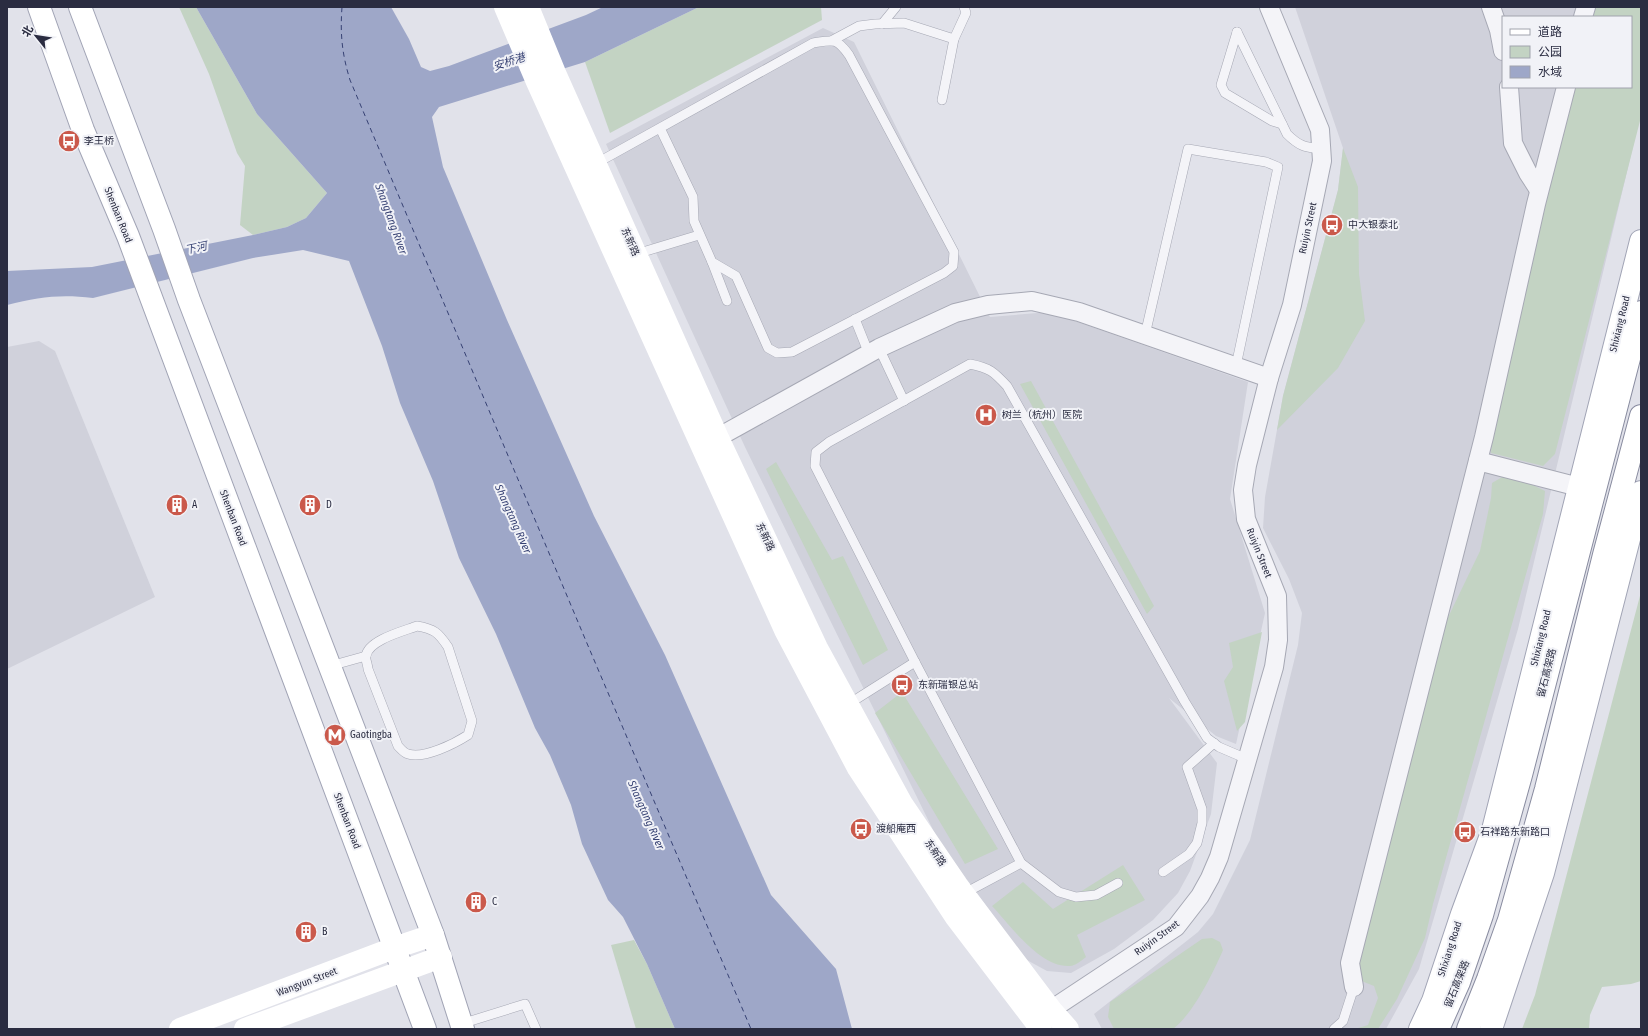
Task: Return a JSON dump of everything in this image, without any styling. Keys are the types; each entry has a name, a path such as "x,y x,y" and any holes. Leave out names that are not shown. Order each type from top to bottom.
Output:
{"main road":[{"name":"Shenban Road","path":"39,7 84,130 128,236 425,1029"},
{"path":"80,7 164,229 189,300 433,935 462,1027"},
{"name":"东新路","path":"505,7 515,29 546,78 595,164 636,254 785,630 858,768 955,916 1042,1020 1068,1029"},
{"name":"东新路","path":"532,15 546,78 710,442 847,705 902,804 963,894 1042,1020"},
{"name":"Shixiang Road","path":"1420,1029 1433,1001 1462,914 1493,830 1641,240"},
{"name":"留石高架路","path":"1438,1029 1460,982 1482,915 1521,775 1641,312"},
{"path":"1468,1029 1509,920 1546,789 1604,555 1641,416"},
{"path":"1491,1029 1543,873 1641,492"},
{"name":"Wangyun Street","path":"180,1029 394,948 433,935"},
{"path":"245,1029 441,957"}],"street":[{"name":"Ruiyin Street","path":"1042,1020 1176,927 1200,896 1213,871 1274,667 1278,640 1277,596 1246,519 1243,490 1247,465 1269,378 1292,305 1322,161 1320,130 1269,7"},
{"path":"1491,7 1499,30 1502,46"},
{"path":"1509,88 1513,143 1528,173 1539,190"},
{"path":"1354,987 1350,963 1478,461 1539,190 1566,88"},
{"path":"710,442 874,351 955,313 988,305 1032,301 1079,312 1269,378"},
{"path":"1478,461 1579,487"}],"lane":[{"path":"882,24 896,7"},
{"path":"942,100 954,39 966,13 964,7"},
{"path":"595,164 813,43 833,40 859,26 904,23 954,39"},
{"path":"1282,124 1272,121 1225,93 1222,85 1237,32 1287,134 1297,144 1307,148 1321,149"},
{"path":"712,262 736,276 768,348 777,353 792,352 944,273 953,266 954,252 849,56 842,46 833,40"},
{"path":"660,128 693,197 694,221 712,262 727,302"},
{"path":"1145,335 1188,149 1266,162 1278,167 1236,366"},
{"path":"636,254 699,235"},
{"path":"855,319 904,401"},
{"path":"1118,883 1096,895 1076,897 1059,892 1021,863 915,662 815,466 816,452 829,442 970,364 986,367 997,375 1007,386 1185,702 1207,738 1219,748 1247,759"},
{"path":"417,626 432,628 448,647 472,721 468,735 459,741 432,752 416,756 406,754 398,746 368,668 366,656 370,647 378,641 417,626"},
{"path":"330,666 366,656"},
{"path":"847,705 915,662"},
{"path":"1163,872 1189,854 1197,843 1202,823 1202,809 1187,767 1214,743"},
{"path":"963,894 1021,863"},
{"path":"1334,1029 1343,1021 1354,987"},
{"path":"462,1027 525,1004 536,1029"}],"shaded area":[{"path":"1295,7 1641,7 1641,113 1518,629 1419,969 1386,1029 1102,1029 1094,1014 1198,932 1213,914 1250,840 1298,645 1302,613 1289,579 1263,528 1265,497 1283,396 1338,190 1343,148"},
{"name":"树兰（杭州）医院","path":"823,28 854,42 990,317 1049,312 1248,382 1230,499 1265,613 1236,744 1216,736 1169,698 1217,763 1211,814 1190,871 1178,893 1153,920 1114,949 1071,973 1047,971 1025,959 938,840 745,447 606,144"},
{"path":"39,341 55,351 155,597 7,669 7,347"}],"green space":[{"path":"179,7 196,7 257,114 327,193 306,218 287,227 253,235 240,225 245,166 237,153 209,74"},
{"path":"699,7 821,7 822,20 610,133 585,62"},
{"path":"1594,7 1641,7 1641,117 1555,454 1543,466 1491,453 1492,435 1504,358 1574,88 1632,88 1632,16 1592,16"},
{"path":"1343,148 1358,187 1359,274 1365,321 1338,368 1277,430 1283,396 1338,190"},
{"path":"1031,381 1154,606 1147,614 1020,384"},
{"path":"776,462 832,560 843,556 888,650 863,665 766,469"},
{"path":"1504,476 1531,484 1545,491 1543,514 1433,904 1425,938 1397,999 1378,1029 1355,1029 1368,1025 1378,998 1374,986 1354,978 1428,659 1480,551 1491,498 1492,483"},
{"path":"1641,592 1641,981 1631,984 1602,987 1590,1015 1589,1029 1522,1029 1535,995"},
{"path":"1262,632 1245,722 1237,731 1224,681 1233,667 1229,643"},
{"path":"902,692 998,849 965,864 875,713"},
{"path":"1123,865 1145,900 1077,935 1086,957 1072,966 1059,965 1037,953 1017,934 992,906 1023,882 1053,909"},
{"path":"1212,938 1220,942 1223,950 1202,992 1188,1014 1173,1029 1114,1029 1108,1017 1110,1002 1202,939"},
{"path":"634,940 647,964 675,1029 636,1029 611,945"}],"water":[{"path":"196,7 391,7 409,39 421,67 430,71 449,66 586,15 603,7 699,7 585,62 439,107 432,117 443,167 507,320 594,516 665,655 771,895 836,969 852,1029 675,1029 647,964 623,917 608,900 582,844 571,805 550,755 535,728 496,634 459,558 433,481 400,403 382,346 349,261 303,250 253,258 93,298 70,296 50,297 7,305 7,271 92,267 287,227 306,218 327,193 257,114"}],"ferry route":[{"path":"342,7 342,44 350,80 751,1029"}],"place":[{"name":"李王桥","path":"69,141"},
{"name":"中大银泰北","path":"1332,225"},
{"name":"树兰（杭州）医院","path":"986,415"},
{"name":"A","path":"177,505"},
{"name":"D","path":"310,505"},
{"name":"东新瑞银总站","path":"902,685"},
{"name":"Gaotingba","path":"335,735"},
{"name":"渡船庵西","path":"861,829"},
{"name":"石祥路东新路口","path":"1465,832"},
{"name":"C","path":"476,902"},
{"name":"B","path":"306,932"}],"water label":[{"name":"安桥港","path":"509,62"},
{"name":"Shangtang River","path":"391,219"},
{"name":"下河","path":"196,248"},
{"name":"Shangtang River","path":"513,519"},
{"name":"Shangtang River","path":"646,815"}]}
